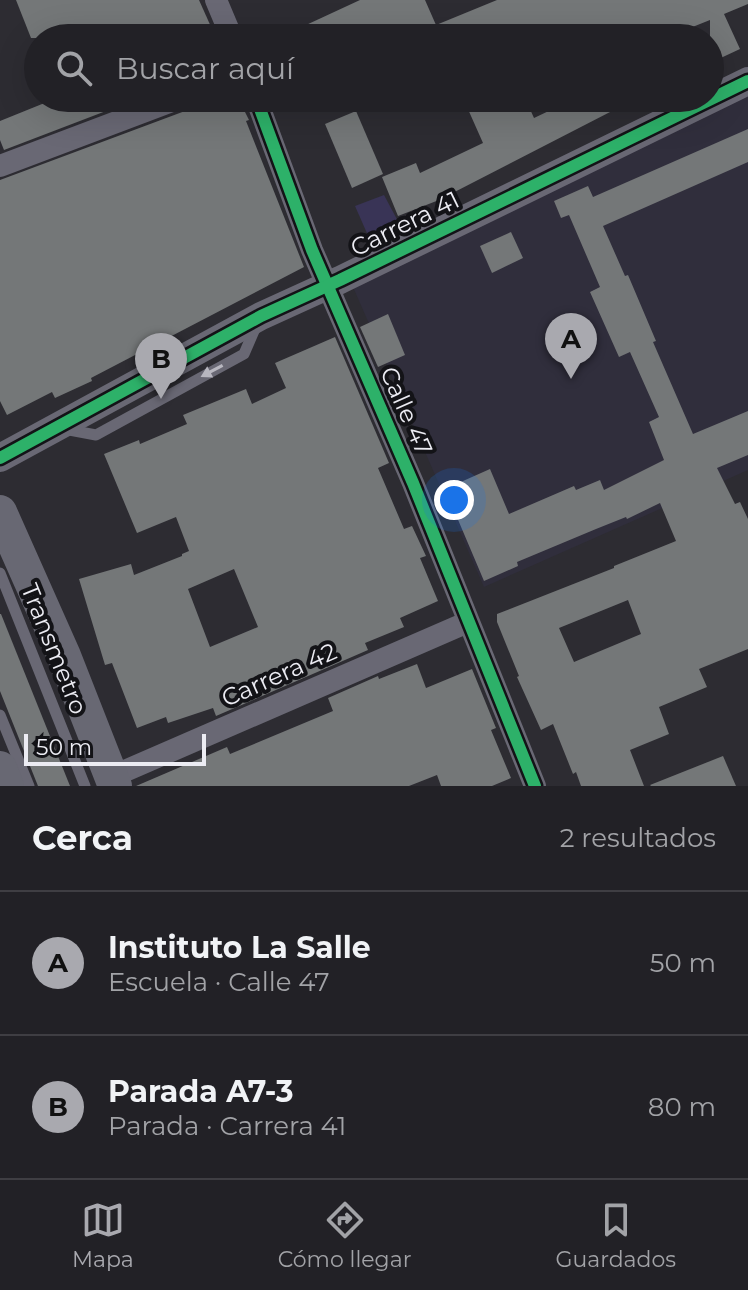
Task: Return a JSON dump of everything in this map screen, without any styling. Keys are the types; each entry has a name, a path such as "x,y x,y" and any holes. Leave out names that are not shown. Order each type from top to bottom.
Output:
{"main road":[{"path":"0,512 64,656 104,783"},
{"path":"0,768 7,786"}],"street":[{"path":"216,0 226,24"},
{"name":"Carrera 41","path":"724,93 748,81"},
{"path":"0,166 143,112"},
{"name":"Calle 47","path":"261,112 327,287 413,483 535,786"},
{"name":"Carrera 41","path":"0,458 261,316 327,287 685,112"},
{"name":"Carrera 42","path":"104,783 468,622"}],"lane":[{"name":"Transmetro","path":"0,573 104,783"},
{"path":"0,715 29,786"}],"shaded area":[{"path":"748,95 748,470 484,587 353,287 713,112 724,112 724,107"},
{"path":"384,195 400,225 370,240 355,206"}],"building":[{"path":"16,0 199,0 210,24 25,24"},
{"path":"360,0 425,0 436,24 308,24"},
{"path":"497,0 748,0 748,4 724,14 740,49 724,56 724,24 710,24 710,20 700,24 438,24"},
{"path":"24,111 103,112 4,150 0,140 0,121"},
{"path":"182,112 245,112 304,267 91,378 92,381 55,398 52,392 7,415 0,401 0,180"},
{"path":"356,112 383,174 352,188 325,124"},
{"path":"469,112 531,112 534,118 547,112 610,112 439,200 398,216 382,177 416,163 420,173 483,143"},
{"path":"748,129 748,162 603,226 625,276 628,275 693,434 748,411 748,455 717,468 735,504 740,502 748,519 748,649 699,669 707,687 659,707 669,734 630,750 644,786 581,786 553,724 541,730 517,677 497,622 497,614 676,541 660,503 517,562 518,566 484,581 445,489 490,469 509,514 574,486 576,490 600,480 604,490 664,460 649,422 659,417 630,352 619,357 590,292 600,287 569,215 561,218 554,201 588,186 593,197","holes":["628,600 641,634 574,662 559,628"]},
{"path":"511,232 523,258 492,273 480,246"},
{"path":"388,314 405,355 378,367 360,327"},
{"path":"335,337 389,463 378,468 404,529 412,526 426,556 420,558 438,601 400,618 404,627 365,643 368,650 216,716 213,708 168,723 166,717 137,728 112,663 105,665 79,579 131,564 134,575 189,551 176,517 137,533 104,454 139,440 140,444 187,424 183,415 246,389 252,404 286,388 275,363","holes":["234,569 258,627 210,647 188,589"]},
{"path":"0,614 70,786 38,786 0,691"},
{"path":"417,664 426,688 472,669 496,728 491,730 511,778 492,786 441,786 437,775 409,786 136,786 227,747 230,754 333,711 328,698 378,676 379,679"},
{"path":"723,756 736,786 650,785"}],"cycle path":[{"path":"724,93 748,81"},
{"path":"261,112 312,250 413,483 535,786"},
{"path":"0,458 261,316 684,112"}],"place":[{"name":"Instituto La Salle","path":"571,379"},
{"name":"Parada A7-3","path":"161,399"}]}
